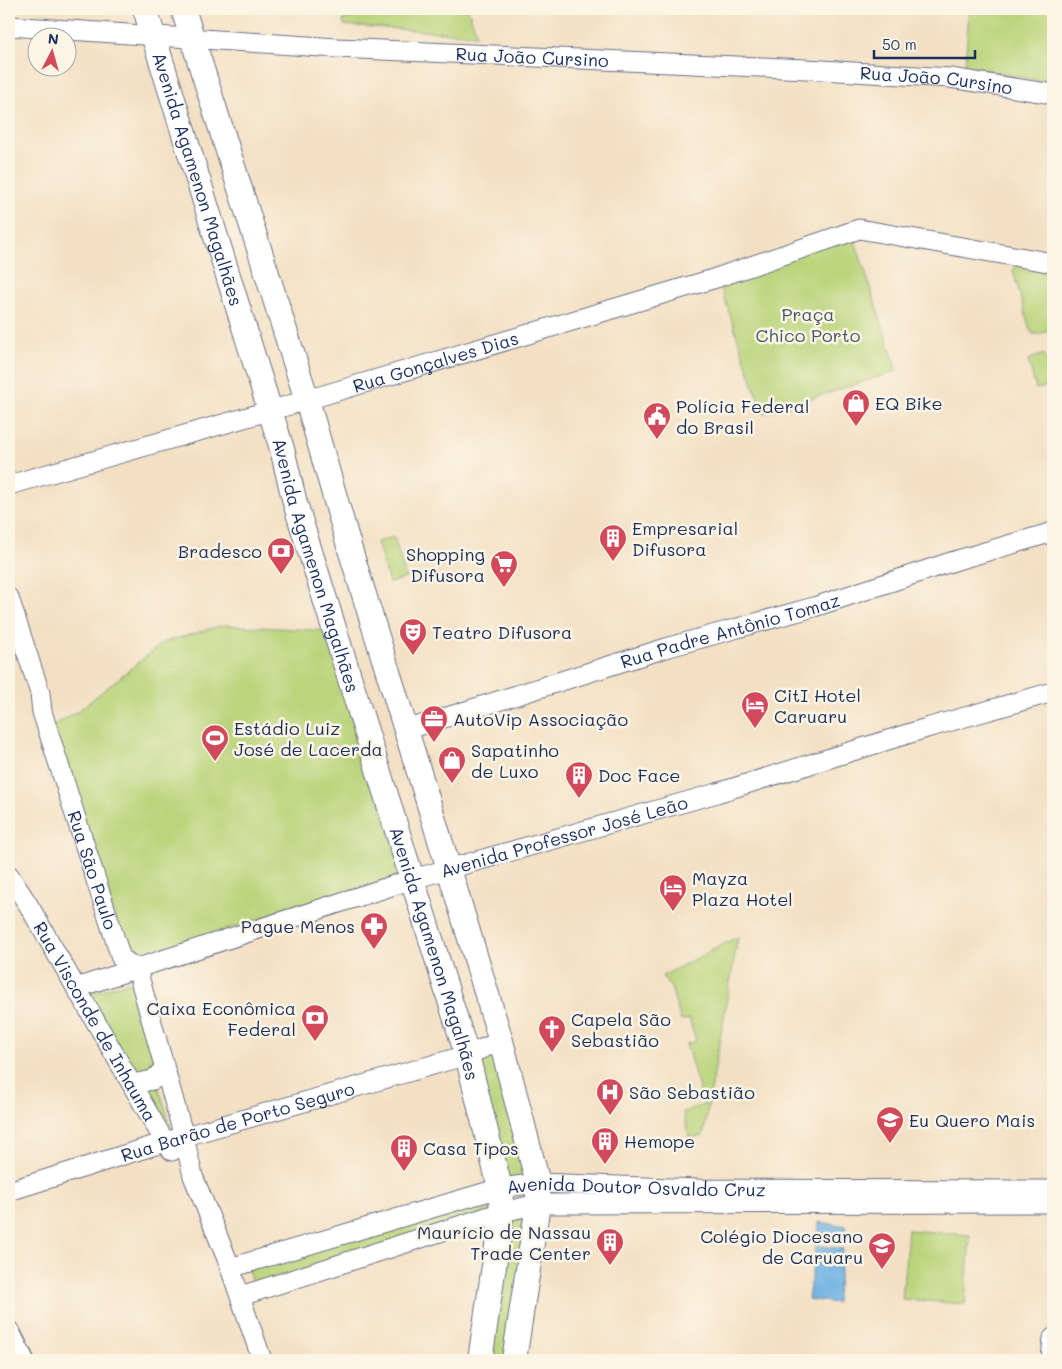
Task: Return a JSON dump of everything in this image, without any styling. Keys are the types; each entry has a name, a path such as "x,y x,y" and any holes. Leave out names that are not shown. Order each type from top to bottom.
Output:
{"main road":[{"name":"Avenida Agamenon Magalhães","path":"145,9 282,449 298,513 414,879 467,1054 500,1188 502,1212 480,1360"},
{"name":"Avenida Agamenon Magalhães","path":"183,9 307,400 349,546 450,869 501,1041 538,1193"},
{"path":"514,1360 538,1193"},
{"path":"9,1332 23,1360"}],"street":[{"name":"Rua João Cursino","path":"9,26 192,39 806,69 950,78 1053,94"},
{"name":"Rua Gonçalves Dias","path":"9,485 307,400 713,279 859,229 1053,263"},
{"name":"Rua Padre Antônio Tomaz","path":"406,730 669,647 814,607 954,560 1053,532"},
{"name":"Rua São Paulo","path":"9,598 40,693 42,712 121,958 137,969"},
{"name":"Avenida Professor José Leão","path":"76,988 414,879 717,793 930,727 1053,692"},
{"name":"Rua Visconde de Inhauma","path":"9,875 165,1142 193,1176"},
{"path":"137,969 193,1176 241,1296 262,1360"},
{"name":"Rua Barão de Porto Seguro","path":"9,1190 165,1142 467,1054 501,1041"},
{"path":"132,1084 153,1080 164,1069"},
{"name":"Avenida Doutor Osvaldo Cruz","path":"230,1268 500,1188 538,1193 1053,1203"},
{"name":"Avenida Doutor Osvaldo Cruz","path":"241,1296 502,1212 538,1193 698,1189 1053,1190"},
{"path":"1051,1360 1053,1338"}],"green space":[{"path":"379,9 468,9 477,35 344,25 343,20"},
{"path":"969,9 1053,9 1053,83 965,67"},
{"name":"Praça Chico Porto","path":"853,234 897,371 763,414 718,279"},
{"path":"1022,265 1053,271 1053,329 1039,334 1033,334 1030,330 1013,271 1015,267"},
{"path":"1044,354 1053,379 1053,385 1036,389 1028,360"},
{"path":"394,537 406,578 389,583 377,542"},
{"name":"Estádio Luiz José de Lacerda","path":"224,625 329,631 402,875 129,960 51,727 78,711 164,642"},
{"path":"738,937 703,1136 689,1137 683,1112 704,1105 686,1044 696,1041 689,1019 681,1021 671,988 662,976"},
{"path":"136,980 159,1065 146,1076 130,1071 91,993"},
{"path":"496,1053 530,1179 506,1178 476,1058"},
{"path":"157,1083 169,1120 162,1122 144,1087"},
{"path":"497,1193 497,1209 254,1288 248,1270"},
{"path":"530,1209 506,1360 487,1360 508,1215"},
{"path":"908,1230 970,1235 965,1304 902,1299"}],"water":[{"path":"819,1222 846,1226 845,1237 818,1233"},
{"path":"816,1245 843,1249 836,1303 808,1299"}],"place":[{"name":"EQ Bike","path":"856,427"},
{"name":"Polícia Federal do Brasil","path":"657,440"},
{"name":"Empresarial Difusora","path":"613,562"},
{"name":"Bradesco","path":"281,575"},
{"name":"Shopping Difusora","path":"504,588"},
{"name":"Teatro Difusora","path":"413,656"},
{"name":"CitI Hotel Caruaru","path":"755,729"},
{"name":"AutoVip Associação","path":"434,743"},
{"name":"Estádio Luiz José de Lacerda","path":"215,762"},
{"name":"Sapatinho de Luxo","path":"452,784"},
{"name":"Doc Face","path":"579,799"},
{"name":"Mayza Plaza Hotel","path":"673,912"},
{"name":"Pague Menos","path":"374,950"},
{"name":"Caixa Econômica Federal","path":"315,1042"},
{"name":"Capela São Sebastião","path":"552,1053"},
{"name":"São Sebastião","path":"610,1116"},
{"name":"Eu Quero Mais","path":"890,1144"},
{"name":"Hemope","path":"605,1165"},
{"name":"Casa Tipos","path":"404,1172"},
{"name":"Maurício de Nassau Trade Center","path":"610,1266"},
{"name":"Colégio Diocesano de Caruaru","path":"882,1270"}]}
